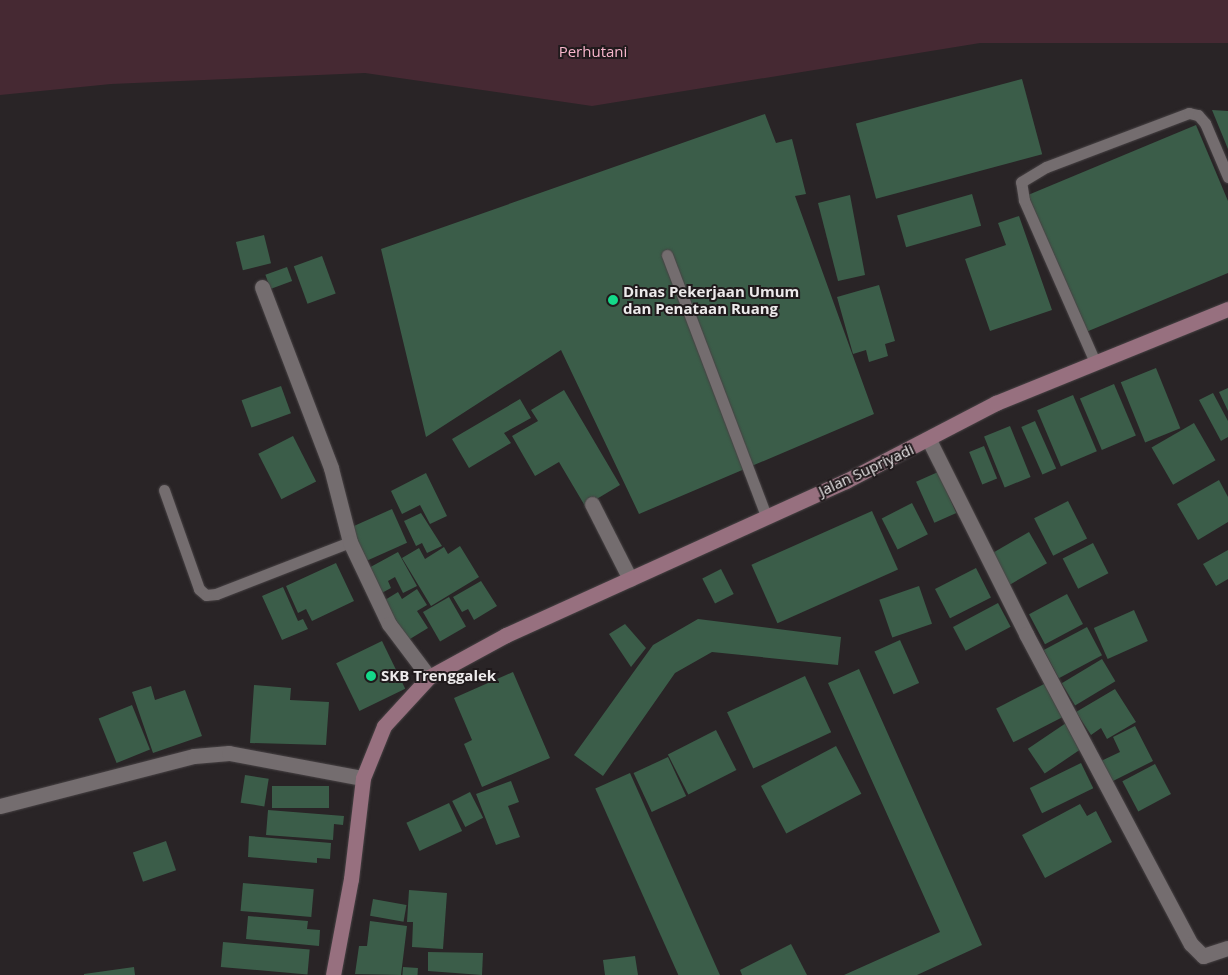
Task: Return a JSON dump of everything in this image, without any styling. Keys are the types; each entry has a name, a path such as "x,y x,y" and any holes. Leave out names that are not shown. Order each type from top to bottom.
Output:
{"main road":[{"name":"Jalan Supriyadi","path":"333,975 351,879 363,778 384,726 429,677 506,634 630,579 765,513 929,440 996,403 1094,360 1228,308"}],"street":[{"path":"262,287 331,468 350,542 389,624 429,677"},
{"path":"929,440 1026,634 1191,944 1203,956 1228,948"},
{"path":"592,504 630,579"},
{"path":"0,806 194,756 229,753 363,778"}],"lane":[{"path":"1094,360 1024,200 1021,182 1046,167 1189,113 1198,114 1205,123 1228,177"},
{"path":"667,255 765,513"},
{"path":"164,490 199,589 206,595 216,594 350,542"}],"green space":[{"name":"Perhutani","path":"0,0 1228,0 1228,43 980,43 592,106 365,73 111,84 0,95"}],"building":[{"path":"1022,79 1042,154 876,199 856,124"},
{"path":"1212,110 1228,111 1228,149"},
{"name":"Dinas Pekerjaan Umum dan Penataan Ruang","path":"765,114 776,143 792,139 806,194 795,196 874,414 639,514 561,350 426,437 381,249"},
{"path":"1196,125 1228,201 1228,273 1086,332 1028,195"},
{"path":"972,194 981,226 906,247 897,215"},
{"path":"850,195 865,275 838,281 818,203"},
{"path":"1019,216 1052,310 990,331 965,259 1006,245 998,223"},
{"path":"264,235 271,263 243,270 236,242"},
{"path":"322,256 336,294 307,304 294,266"},
{"path":"287,267 292,281 271,289 265,275"},
{"path":"879,285 895,341 885,344 888,356 869,362 866,350 853,354 837,297"},
{"path":"1156,368 1180,428 1145,443 1121,382"},
{"path":"1114,384 1136,436 1102,450 1080,398"},
{"path":"281,386 291,413 251,428 242,400"},
{"path":"1228,388 1228,411 1219,392"},
{"path":"564,390 620,485 585,506 559,462 535,476 512,436 538,421 531,410"},
{"path":"1213,393 1228,421 1228,437 1221,441 1199,400"},
{"path":"1073,395 1097,451 1061,466 1037,410"},
{"path":"520,399 531,418 504,433 511,443 469,468 452,439"},
{"path":"1035,421 1056,469 1042,475 1021,427"},
{"path":"1194,423 1216,460 1173,485 1152,448"},
{"path":"1010,426 1031,477 1005,487 984,436"},
{"path":"293,436 316,481 281,499 258,454"},
{"path":"984,446 997,478 982,484 969,452"},
{"path":"938,472 956,513 934,523 916,482"},
{"path":"426,473 447,516 430,524 420,505 402,514 391,491"},
{"path":"1219,480 1228,497 1228,522 1198,540 1177,504"},
{"path":"1068,501 1087,538 1053,556 1034,518"},
{"path":"912,503 928,534 898,550 882,518"},
{"path":"392,509 407,543 362,563 347,529"},
{"path":"872,511 898,569 777,623 751,565"},
{"path":"421,513 442,546 427,553 422,543 416,546 404,521"},
{"path":"1029,532 1047,563 1007,586 989,555"},
{"path":"1093,543 1108,573 1078,589 1063,558"},
{"path":"460,546 479,577 431,606 402,558 419,548 425,559 444,547 448,554"},
{"path":"1228,550 1228,579 1216,586 1203,564"},
{"path":"398,552 417,586 403,593 395,577 388,581 391,588 378,595 365,570"},
{"path":"336,563 354,601 312,621 306,609 298,613 286,586"},
{"path":"976,568 991,597 950,618 935,589"},
{"path":"721,569 734,594 715,603 702,579"},
{"path":"481,581 497,606 474,620 468,609 462,612 453,597"},
{"path":"919,586 932,624 892,637 879,600"},
{"path":"283,587 298,621 303,619 308,629 282,640 262,596"},
{"path":"417,589 427,605 417,611 428,628 405,642 380,603 398,592 402,599"},
{"path":"1067,594 1083,624 1045,644 1029,614"},
{"path":"449,597 466,626 440,641 423,612"},
{"path":"998,603 1011,627 966,651 953,627"},
{"path":"1134,610 1148,641 1108,659 1094,628"},
{"path":"698,619 841,637 838,665 712,652 675,673 603,776 574,755 653,645"},
{"path":"625,624 646,648 631,667 609,634"},
{"path":"1087,627 1102,655 1059,678 1044,650"},
{"path":"900,640 919,683 894,694 874,651"},
{"name":"SKB Trenggalek","path":"382,641 405,689 359,711 336,663"},
{"path":"1102,659 1115,681 1075,705 1062,683"},
{"path":"859,669 982,945 917,975 844,975 940,932 828,683"},
{"path":"513,672 550,758 482,787 464,744 472,740 454,698"},
{"path":"805,676 831,732 753,769 727,712"},
{"path":"1046,683 1063,717 1013,742 996,708"},
{"path":"254,685 291,688 290,700 329,702 326,745 250,743"},
{"path":"151,686 155,700 185,690 202,736 153,753 132,692"},
{"path":"1115,689 1136,722 1107,739 1101,728 1091,735 1076,712"},
{"path":"132,705 150,750 117,763 99,718"},
{"path":"1066,723 1083,748 1045,774 1028,749"},
{"path":"1135,726 1153,761 1111,782 1101,761 1120,752 1113,737"},
{"path":"716,730 736,770 688,795 668,755"},
{"path":"836,746 861,794 786,834 761,786"},
{"path":"668,757 686,796 652,812 634,773"},
{"path":"1081,763 1093,788 1042,813 1030,788"},
{"path":"1155,764 1171,794 1138,811 1122,781"},
{"path":"630,773 720,975 678,975 595,788"},
{"path":"245,775 269,779 264,806 241,803"},
{"path":"511,781 519,802 508,806 520,837 496,845 476,794"},
{"path":"272,786 329,786 329,808 272,808"},
{"path":"470,792 483,818 465,827 452,801"},
{"path":"449,803 462,831 420,851 406,823"},
{"path":"1080,804 1087,816 1096,811 1112,842 1045,878 1022,835"},
{"path":"268,810 344,816 343,825 334,824 333,840 266,835"},
{"path":"249,836 331,843 330,859 317,858 317,863 248,857"},
{"path":"166,841 176,870 143,882 133,852"},
{"path":"243,883 314,889 311,917 241,911"},
{"path":"409,890 447,893 443,949 412,947 413,922 407,922"},
{"path":"373,899 406,905 404,922 370,916"},
{"path":"248,916 308,921 307,929 320,930 319,946 246,939"},
{"path":"370,921 407,926 401,975 355,974 359,946 367,946"},
{"path":"223,942 310,950 307,974 221,967"},
{"path":"791,944 807,975 742,975 740,970"},
{"path":"428,952 483,953 482,975 428,971"},
{"path":"635,956 638,975 605,975 603,960"},
{"path":"134,967 135,975 84,975 84,974"},
{"path":"403,967 418,968 417,975 402,975"}],"place":[{"name":"Dinas Pekerjaan Umum dan Penataan Ruang","path":"613,300"},
{"name":"SKB Trenggalek","path":"371,676"}]}
